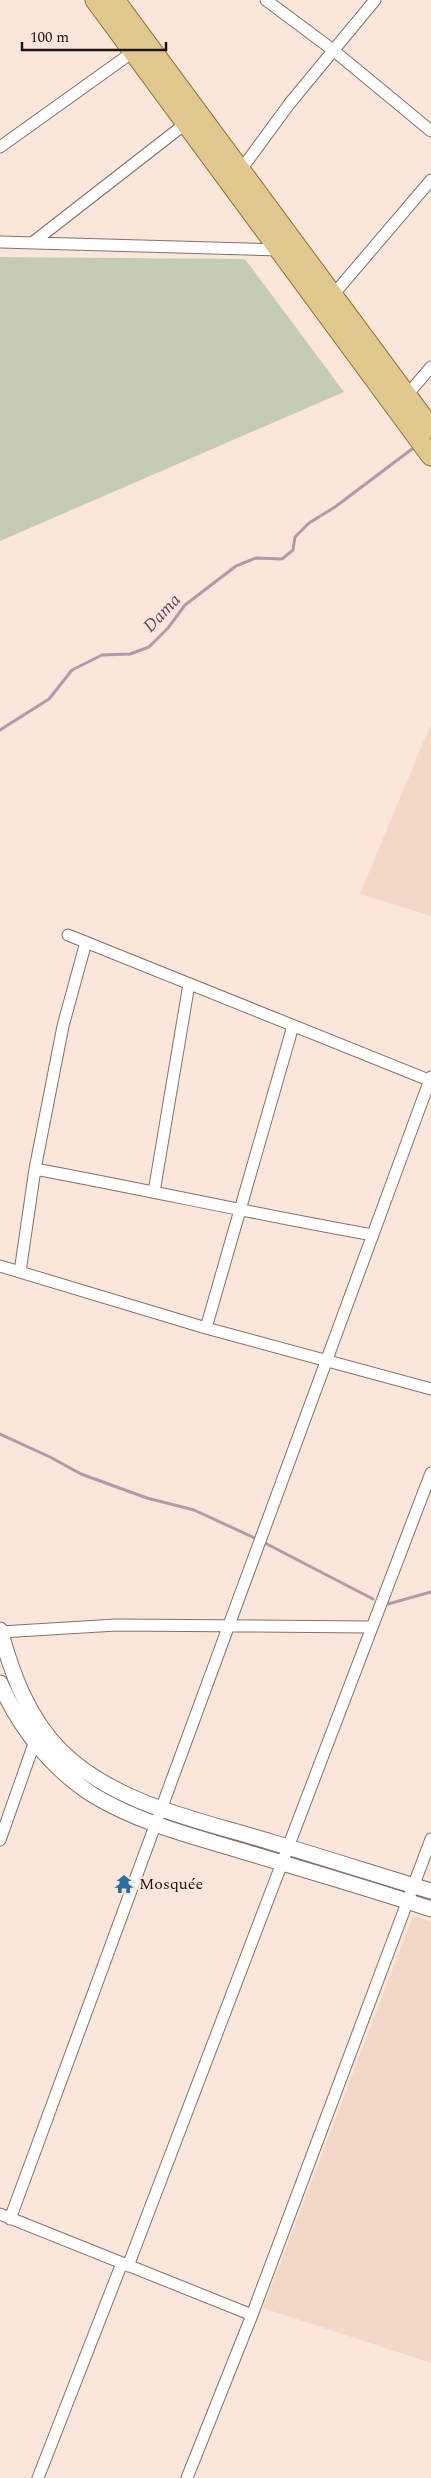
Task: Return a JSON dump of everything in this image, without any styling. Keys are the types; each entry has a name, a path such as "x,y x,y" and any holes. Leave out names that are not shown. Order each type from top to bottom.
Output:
{"main road":[{"path":"95,0 140,47 240,172 407,395 426,424 431,456"},
{"path":"115,0 185,124 279,250 426,424"}],"street":[{"path":"266,0 333,50 431,131"},
{"path":"240,172 290,103 375,0"},
{"path":"0,147 140,47"},
{"path":"32,242 185,124"},
{"path":"333,295 431,180"},
{"path":"0,242 279,250"},
{"path":"407,395 431,367"},
{"path":"68,935 431,1080 162,1809 5,2216 252,2315"},
{"path":"20,1272 35,1169 63,1026 86,942"},
{"path":"154,1192 189,984"},
{"path":"206,1328 241,1212 293,1026"},
{"path":"35,1169 154,1192 241,1212 373,1235"},
{"path":"0,1266 206,1328 431,1389"},
{"path":"38,2478 125,2264 282,1863 370,1627 431,1473"},
{"path":"370,1627 230,1624 116,1625 1,1639 23,1698 42,1729 60,1750 77,1765 109,1786 162,1809 431,1891"},
{"path":"0,1682 9,1703 35,1742 64,1773 94,1795 156,1825 431,1908"},
{"path":"0,1840 35,1742"},
{"path":"187,2478 252,2315 431,1839"}],"shaded area":[{"path":"431,724 431,916 360,894"},
{"path":"413,1916 431,1922 431,2363 263,2308"}],"green space":[{"path":"0,257 245,259 344,392 0,541"}],"waterway":[{"name":"Dama","path":"0,730 49,699 72,670 102,655 130,654 149,647 168,628 185,605 236,566 256,558 282,559 293,550 295,537 309,523 335,507 416,446"},
{"path":"0,1434 50,1457 81,1474 147,1498 194,1510 257,1539"},
{"path":"263,1542 373,1599"},
{"path":"388,1604 431,1592"}],"place":[{"name":"Mosquée","path":"124,1884"}]}
